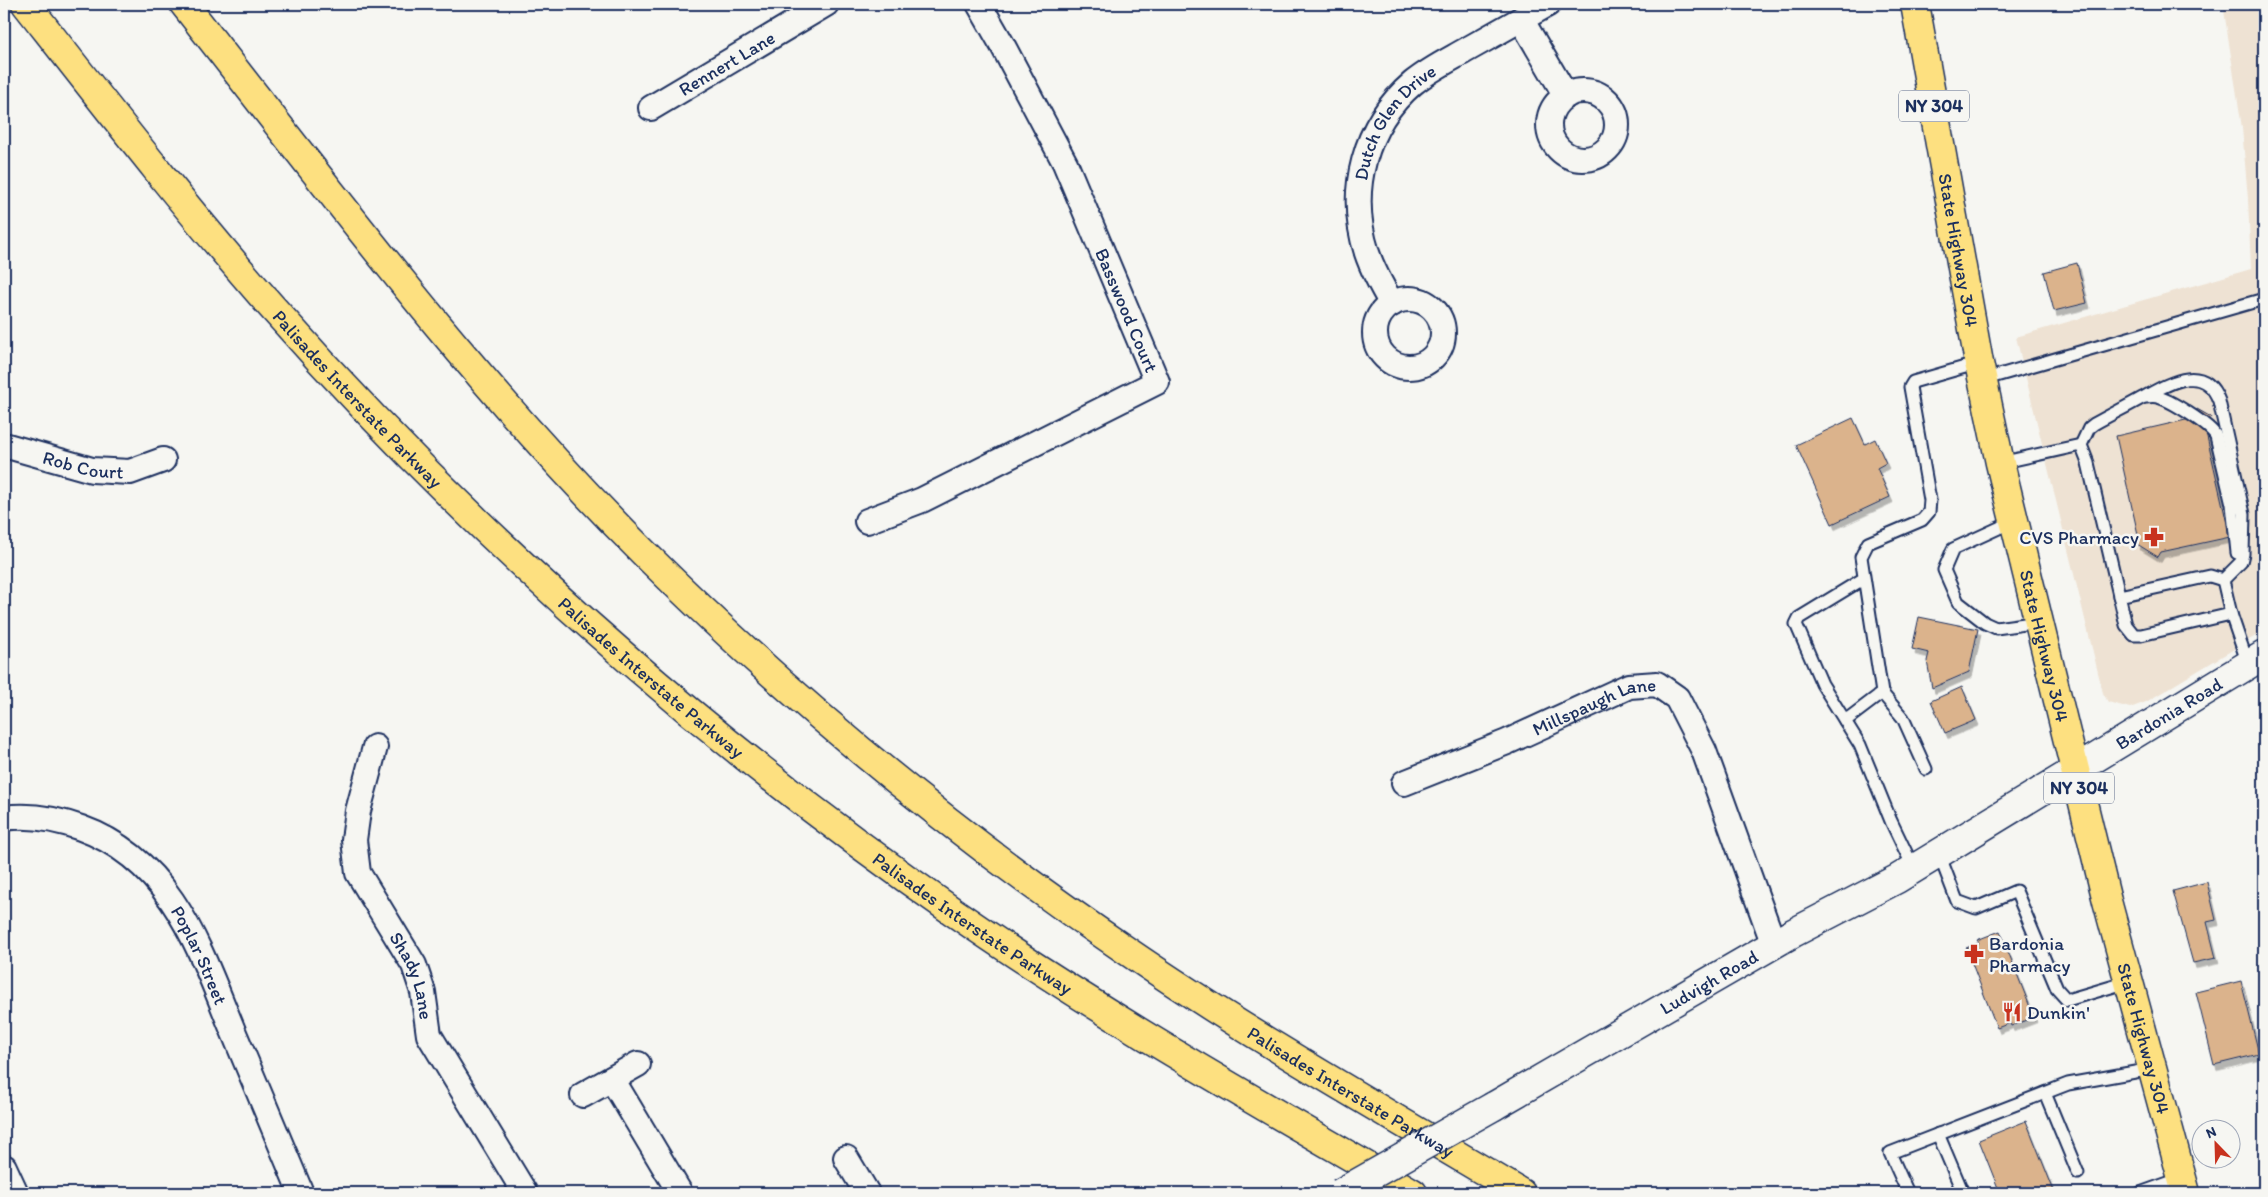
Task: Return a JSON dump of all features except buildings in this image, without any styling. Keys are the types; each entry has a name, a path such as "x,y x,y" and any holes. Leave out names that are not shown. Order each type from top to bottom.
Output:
{"main road":[{"name":"Palisades Interstate Parkway","path":"26,4 188,208 319,359 466,510 621,653 729,743 824,817 1005,947 1138,1032 1414,1193"},
{"name":"Palisades Interstate Parkway","path":"184,4 393,271 502,400 644,553 797,696 959,829 1128,952 1245,1027 1521,1193"},
{"name":"State Highway 304","path":"1915,4 1981,372 2000,463 2128,982 2184,1186"}],"street":[{"name":"Rennert Lane","path":"651,108 826,4"},
{"name":"Basswood Court","path":"867,521 922,500 1157,382 1065,163 979,4"},
{"name":"Dutch Glen Drive","path":"1392,304 1372,268 1360,224 1358,192 1370,142 1387,111 1412,84 1427,73 1548,4"},
{"path":"1521,19 1566,96"},
{"name":"Rob Court","path":"4,445 92,470 130,472 164,460"},
{"name":"Bardonia Road","path":"2075,771 2256,660"},
{"name":"Millspaugh Lane","path":"1404,782 1498,746 1629,686 1657,684 1677,698 1704,751 1774,944"},
{"name":"Shady Lane","path":"375,748 358,811 354,840 358,873 414,966 423,992 429,1035 525,1193"},
{"name":"Ludvigh Road","path":"1340,1193 1774,944 1939,854 2075,771"},
{"name":"Poplar Street","path":"4,818 18,816 58,819 98,834 138,860 169,894 194,939 301,1193"},
{"path":"583,1096 638,1064"},
{"path":"612,1078 680,1193"},
{"path":"846,1158 861,1191"},
{"path":"4,1167 16,1193"}],"lane":[{"path":"1926,769 1903,718 1882,693 1861,557 1868,543 1922,520 1929,512 1930,500 1910,387 1913,382 1981,372 2264,299"},
{"path":"2231,614 2134,635 2126,625 2088,463 2081,445 2088,428 2165,386 2186,378 2203,381 2216,392 2244,514 2241,562 2227,577 2231,614 2256,660"},
{"path":"2119,596 2210,576 2227,577 2236,568 2238,561 2234,515 2216,436 2210,428 2162,399 2152,396 2142,398"},
{"path":"2000,463 2081,445"},
{"path":"2014,521 1953,549 1944,570 1958,602 1985,623 1996,628 2039,622"},
{"path":"1863,579 1796,621 1822,684 1860,745 1891,821 1914,868"},
{"path":"1845,720 1882,693"},
{"path":"1939,854 1957,901 1976,908 2016,891 2057,989 2067,1000 2128,982"},
{"path":"1908,1193 1890,1153 2068,1084 2152,1069"},
{"path":"2045,1093 2078,1173"},
{"path":"1938,1134 1963,1193"},
{"path":"2140,1193 2184,1186"}],"shaded area":[{"path":"2223,4 2264,4 2264,631 2146,702 2130,708 2108,702 2103,693 2016,337 2251,269 2242,128"}],"place":[{"name":"CVS Pharmacy","path":"2154,537"},
{"name":"Bardonia Pharmacy","path":"1974,954"},
{"name":"Dunkin'","path":"2012,1012"}]}
